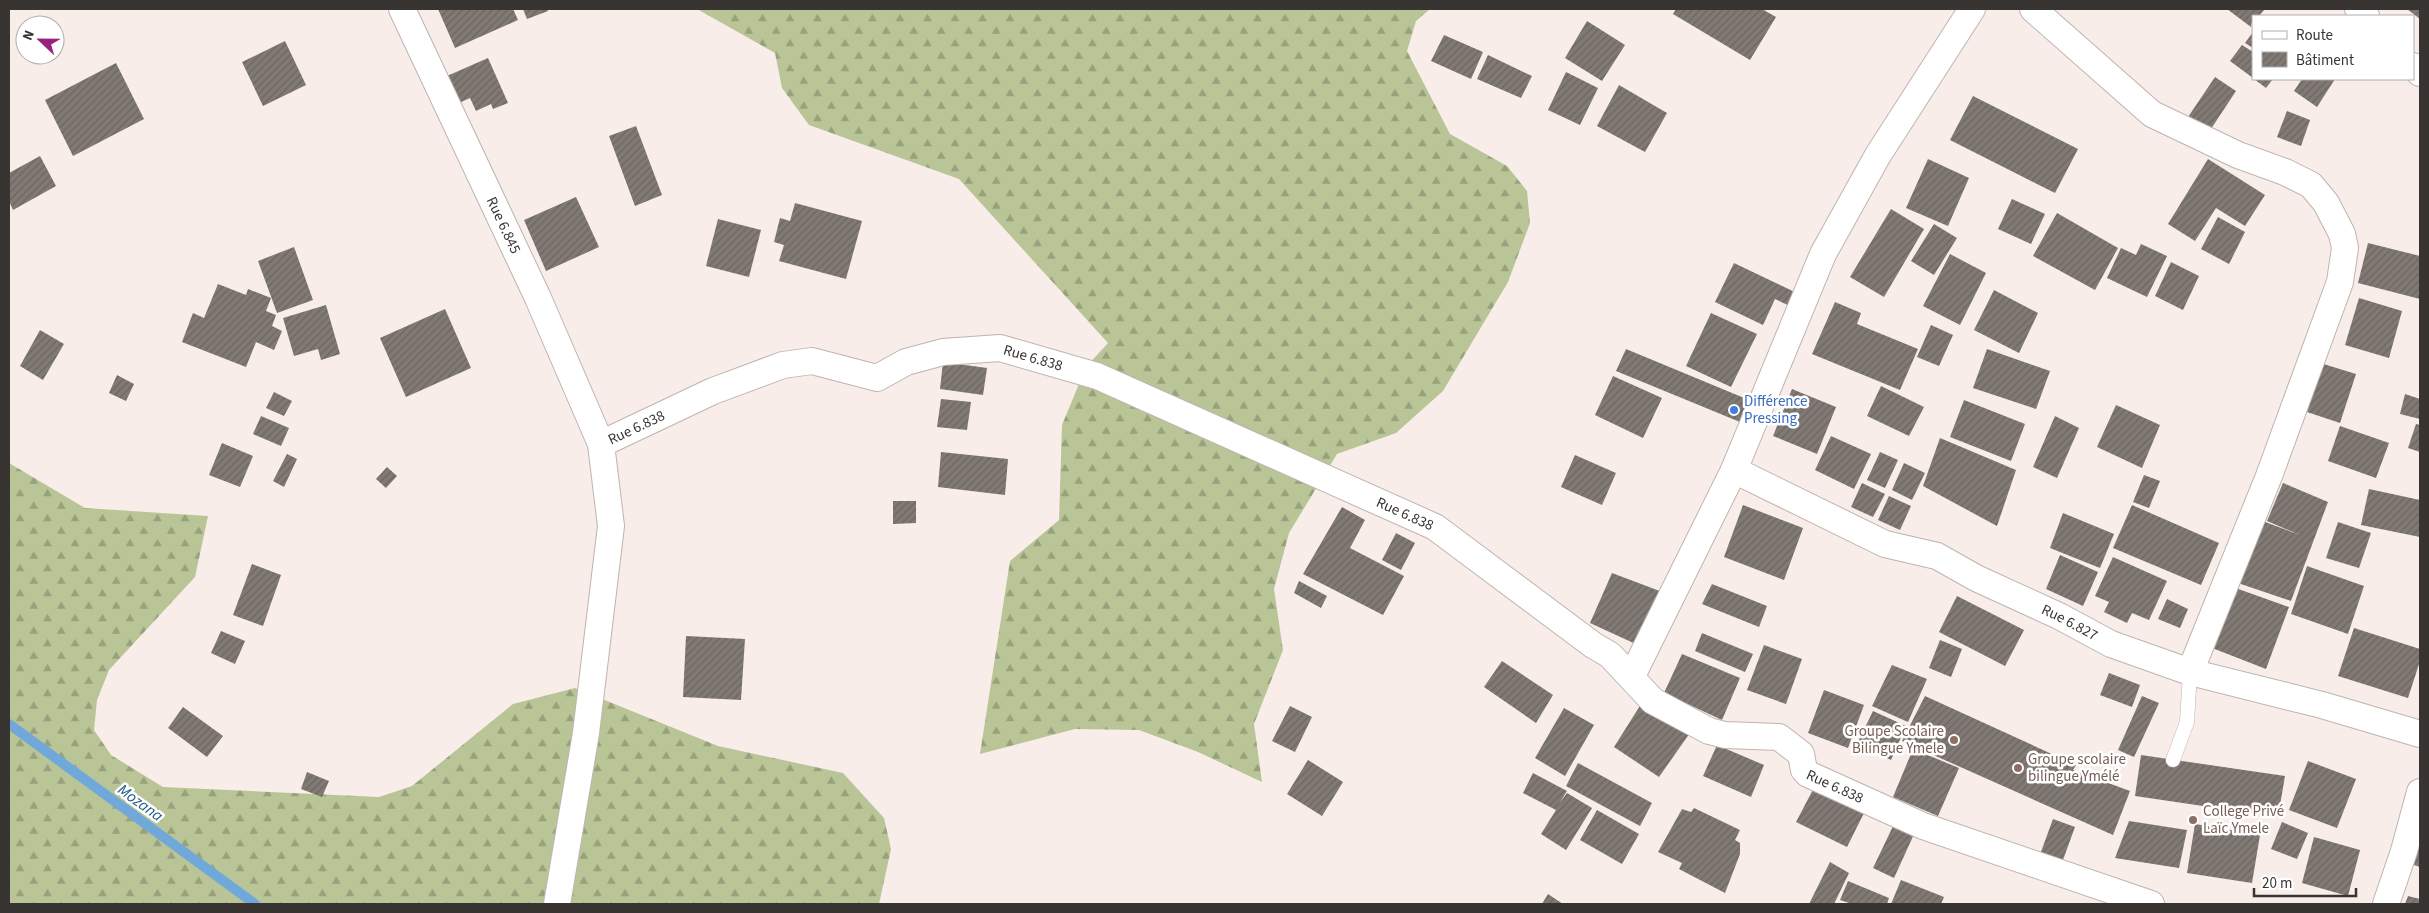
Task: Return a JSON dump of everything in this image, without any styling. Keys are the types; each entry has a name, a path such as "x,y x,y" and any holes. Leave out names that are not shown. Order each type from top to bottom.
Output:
{"street":[{"name":"Rue 6.845","path":"402,9 542,306 601,444 612,526 586,733 557,904"},
{"path":"1632,676 1734,470 1822,254 1878,155 1972,9"},
{"path":"2033,9 2152,114 2238,156 2285,172 2310,185 2326,203 2342,234 2345,248 2340,282 2269,476 2190,672"},
{"name":"Rue 6.838","path":"601,444 712,391 783,365 812,361 877,378 906,362 943,352 1000,348 1097,376 1435,528 1586,640 1610,655 1632,676 1653,701 1708,731 1725,735 1778,737 1801,754 1804,770 1808,774 1923,826 2151,904"},
{"name":"Rue 6.827","path":"1734,470 1885,544 1937,556 1976,578 2059,616 2111,644 2190,672 2420,729"},
{"path":"2386,904 2404,851 2420,792"}],"lane":[{"path":"2174,760 2187,722 2190,672"}],"green space":[{"path":"697,9 1430,9 1416,21 1407,51 1450,134 1507,166 1527,191 1530,223 1508,282 1443,391 1396,433 1337,454 1289,533 1274,589 1283,650 1254,724 1262,782 1198,752 1139,730 1075,729 980,754 1010,561 1059,520 1062,425 1086,367 1108,343 959,179 809,125 782,88 775,53"},
{"path":"9,463 85,508 208,516 195,577 109,670 97,700 94,730 111,755 163,787 379,797 412,786 513,704 575,688 718,746 843,773 884,818 891,849 879,904 9,904"}],"building":[{"path":"438,9 513,9 518,20 455,48"},
{"path":"523,9 547,9 548,11 527,19"},
{"path":"1676,9 1762,9 1776,17 1750,60 1673,14"},
{"path":"2227,9 2265,9 2260,15 2252,15 2251,27"},
{"path":"2407,9 2420,9 2420,19"},
{"path":"1587,21 1625,45 1602,81 1565,58"},
{"path":"2252,33 2252,47 2245,43"},
{"path":"1444,35 1483,52 1471,79 1431,61"},
{"path":"285,41 306,85 263,106 242,62"},
{"path":"2242,45 2252,51 2252,77 2230,61"},
{"path":"1488,55 1532,76 1521,98 1477,79"},
{"path":"488,58 508,103 493,109 491,104 476,111 470,98 459,103 447,76"},
{"path":"116,63 144,119 73,156 45,100"},
{"path":"1566,72 1598,88 1580,125 1548,110"},
{"path":"2215,77 2236,91 2205,138 2184,123"},
{"path":"2255,80 2272,80 2266,88"},
{"path":"2301,80 2334,80 2317,107 2294,91"},
{"path":"1619,85 1667,113 1645,152 1597,126"},
{"path":"1973,96 2078,149 2055,193 1950,140"},
{"path":"2287,111 2310,120 2301,146 2277,137"},
{"path":"636,126 662,195 635,206 609,136"},
{"path":"40,156 56,186 13,210 9,201 9,173"},
{"path":"1928,159 1969,178 1948,226 1906,208"},
{"path":"2208,159 2265,195 2245,226 2216,208 2195,241 2168,224"},
{"path":"576,197 599,247 546,271 524,220"},
{"path":"2012,199 2045,214 2031,244 1998,229"},
{"path":"795,203 862,221 846,279 779,261 784,245 774,242 780,218 790,221"},
{"path":"1891,209 1924,229 1884,297 1850,277"},
{"path":"2057,213 2118,248 2095,290 2033,256"},
{"path":"2218,217 2245,232 2229,264 2201,249"},
{"path":"718,219 761,230 749,277 706,266"},
{"path":"1934,224 1957,238 1934,275 1911,261"},
{"path":"2368,243 2420,256 2420,299 2358,283"},
{"path":"2141,244 2167,256 2147,297 2107,278 2121,248 2136,255"},
{"path":"294,247 313,300 277,313 258,261"},
{"path":"1950,254 1986,273 1960,325 1923,306"},
{"path":"2171,262 2199,276 2183,310 2155,296"},
{"path":"1734,263 1801,295 1794,308 1775,299 1763,325 1715,302"},
{"path":"218,284 246,295 248,289 271,298 266,311 276,315 272,326 282,331 274,350 256,342 246,367 182,342 193,313 204,318"},
{"path":"1994,290 2038,313 2019,353 1974,330"},
{"path":"2359,298 2402,311 2389,358 2345,345"},
{"path":"1835,302 1861,313 1857,324 1918,349 1900,390 1812,354"},
{"path":"326,305 340,354 321,360 318,349 294,356 283,318"},
{"path":"445,309 471,368 406,397 380,338"},
{"path":"1711,313 1757,334 1731,387 1686,366"},
{"path":"1931,325 1953,335 1939,366 1917,357"},
{"path":"40,330 64,344 43,380 20,366"},
{"path":"1626,349 1749,400 1740,422 1616,371"},
{"path":"1987,349 2050,371 2036,409 1973,388"},
{"path":"943,362 987,368 983,395 940,389"},
{"path":"2317,362 2356,374 2340,423 2301,410"},
{"path":"117,375 134,384 126,401 109,393"},
{"path":"1613,376 1662,398 1643,438 1595,415"},
{"path":"1881,386 1924,407 1909,436 1867,416"},
{"path":"1792,389 1836,407 1817,454 1773,436"},
{"path":"274,392 292,401 284,416 266,408"},
{"path":"2405,394 2420,399 2420,419 2400,414"},
{"path":"941,399 971,402 967,430 937,427"},
{"path":"1964,400 2025,424 2011,461 1950,437"},
{"path":"2116,405 2160,425 2142,468 2097,447"},
{"path":"261,416 289,428 281,446 253,434"},
{"path":"2055,416 2079,428 2057,478 2033,467"},
{"path":"2416,424 2420,425 2420,452 2408,448"},
{"path":"2340,426 2389,443 2376,478 2328,461"},
{"path":"1831,436 1871,454 1854,489 1815,470"},
{"path":"1940,438 2016,470 1997,526 1923,486"},
{"path":"222,443 253,456 240,487 209,475"},
{"path":"941,452 1008,459 1005,495 938,487"},
{"path":"1880,452 1898,460 1885,488 1867,480"},
{"path":"287,454 297,459 284,487 273,481"},
{"path":"1575,455 1616,473 1602,505 1561,487"},
{"path":"1904,463 1925,473 1912,500 1892,490"},
{"path":"387,467 397,476 386,488 376,479"},
{"path":"2144,475 2160,481 2149,508 2133,502"},
{"path":"1862,483 1885,494 1873,517 1851,507"},
{"path":"2283,483 2328,502 2291,601 2235,582 2257,519 2300,535 2267,521"},
{"path":"2369,489 2420,500 2420,537 2361,525"},
{"path":"1889,496 1911,506 1900,530 1878,520"},
{"path":"893,501 916,501 916,523 893,524"},
{"path":"1743,505 1803,528 1784,580 1724,557"},
{"path":"2132,505 2219,543 2201,585 2113,548"},
{"path":"1342,507 1365,520 1350,548 1404,576 1383,615 1303,574"},
{"path":"2063,513 2114,534 2100,568 2050,548"},
{"path":"2338,522 2371,533 2359,568 2326,558"},
{"path":"1396,533 1415,543 1401,570 1382,560"},
{"path":"2060,555 2098,572 2083,606 2046,589"},
{"path":"2113,557 2167,581 2149,620 2132,613 2127,623 2104,612 2109,602 2095,596"},
{"path":"252,564 281,575 263,626 233,615"},
{"path":"2307,566 2364,586 2348,634 2291,614"},
{"path":"1612,573 1665,593 1640,646 1590,623"},
{"path":"1299,581 1327,596 1321,608 1294,593"},
{"path":"1712,584 1767,606 1759,627 1702,604"},
{"path":"2230,586 2289,607 2266,669 2207,646"},
{"path":"1957,596 2024,630 2005,666 1939,632"},
{"path":"2167,599 2188,609 2180,628 2158,619"},
{"path":"2354,628 2420,649 2420,661 2408,698 2338,676"},
{"path":"221,631 245,641 235,664 211,653"},
{"path":"1702,633 1753,654 1745,672 1695,651"},
{"path":"686,636 745,639 741,700 683,697"},
{"path":"1940,640 1962,649 1951,677 1929,668"},
{"path":"1764,645 1802,659 1786,704 1747,690"},
{"path":"1682,654 1740,678 1722,720 1664,693"},
{"path":"1502,661 1553,695 1536,723 1484,687"},
{"path":"1892,665 1927,679 1908,722 1872,706"},
{"path":"2109,673 2140,685 2132,707 2100,695"},
{"path":"1824,690 1864,705 1848,748 1808,733"},
{"name":"Groupe scolaire bilingue Ymélé","path":"1925,696 2076,765 2073,770 2130,791 2113,835 1902,741"},
{"path":"2142,696 2159,703 2134,757 2118,750"},
{"path":"1643,701 1692,730 1659,777 1614,747"},
{"path":"1290,706 1312,717 1295,752 1272,741"},
{"path":"183,707 223,736 207,757 168,728"},
{"path":"1564,708 1594,725 1565,776 1535,758"},
{"path":"1873,711 1906,726 1891,760 1857,744"},
{"path":"1717,745 1764,765 1751,797 1703,776"},
{"path":"1913,749 1959,768 1938,816 1893,797"},
{"path":"2141,755 2285,776 2278,817 2135,796"},
{"path":"1308,760 1343,782 1322,816 1287,794"},
{"path":"2308,761 2356,779 2337,828 2289,810"},
{"path":"1578,763 1652,803 1640,826 1566,786"},
{"path":"307,772 329,781 322,797 301,789"},
{"path":"1533,773 1567,791 1559,804 1567,793 1592,808 1566,850 1541,834 1556,810 1523,793"},
{"path":"1817,782 1867,807 1847,847 1796,822"},
{"path":"1694,808 1740,830 1735,840 1740,843 1740,854 1725,893 1679,869 1682,863 1658,852 1682,809 1691,812"},
{"path":"1597,810 1639,834 1622,864 1580,840"},
{"path":"2053,819 2075,827 2060,868 2038,860"},
{"path":"2129,821 2187,830 2179,868 2115,858"},
{"path":"1895,822 1915,832 1894,878 1873,868"},
{"path":"2282,822 2308,833 2297,859 2271,849"},
{"path":"2195,824 2260,835 2252,883 2187,873"},
{"path":"2420,836 2420,867 2411,864"},
{"path":"2314,837 2360,850 2348,896 2302,883"},
{"path":"1830,862 1849,873 1834,904 1809,904"},
{"path":"1901,880 1944,897 1941,904 1891,904"},
{"path":"1848,881 1889,898 1887,904 1852,904 1840,900"},
{"path":"1548,894 1563,904 1542,904"},
{"path":"2408,896 2420,899 2420,904 2405,904"}],"waterway":[{"name":"Mozana","path":"9,724 255,904"}],"place":[{"name":"Différence Pressing","path":"1734,410"},
{"name":"Groupe Scolaire Bilingue Ymele","path":"1954,740"},
{"name":"Groupe scolaire bilingue Ymélé","path":"2018,768"},
{"name":"College Privé Laïc Ymele","path":"2193,820"}]}
